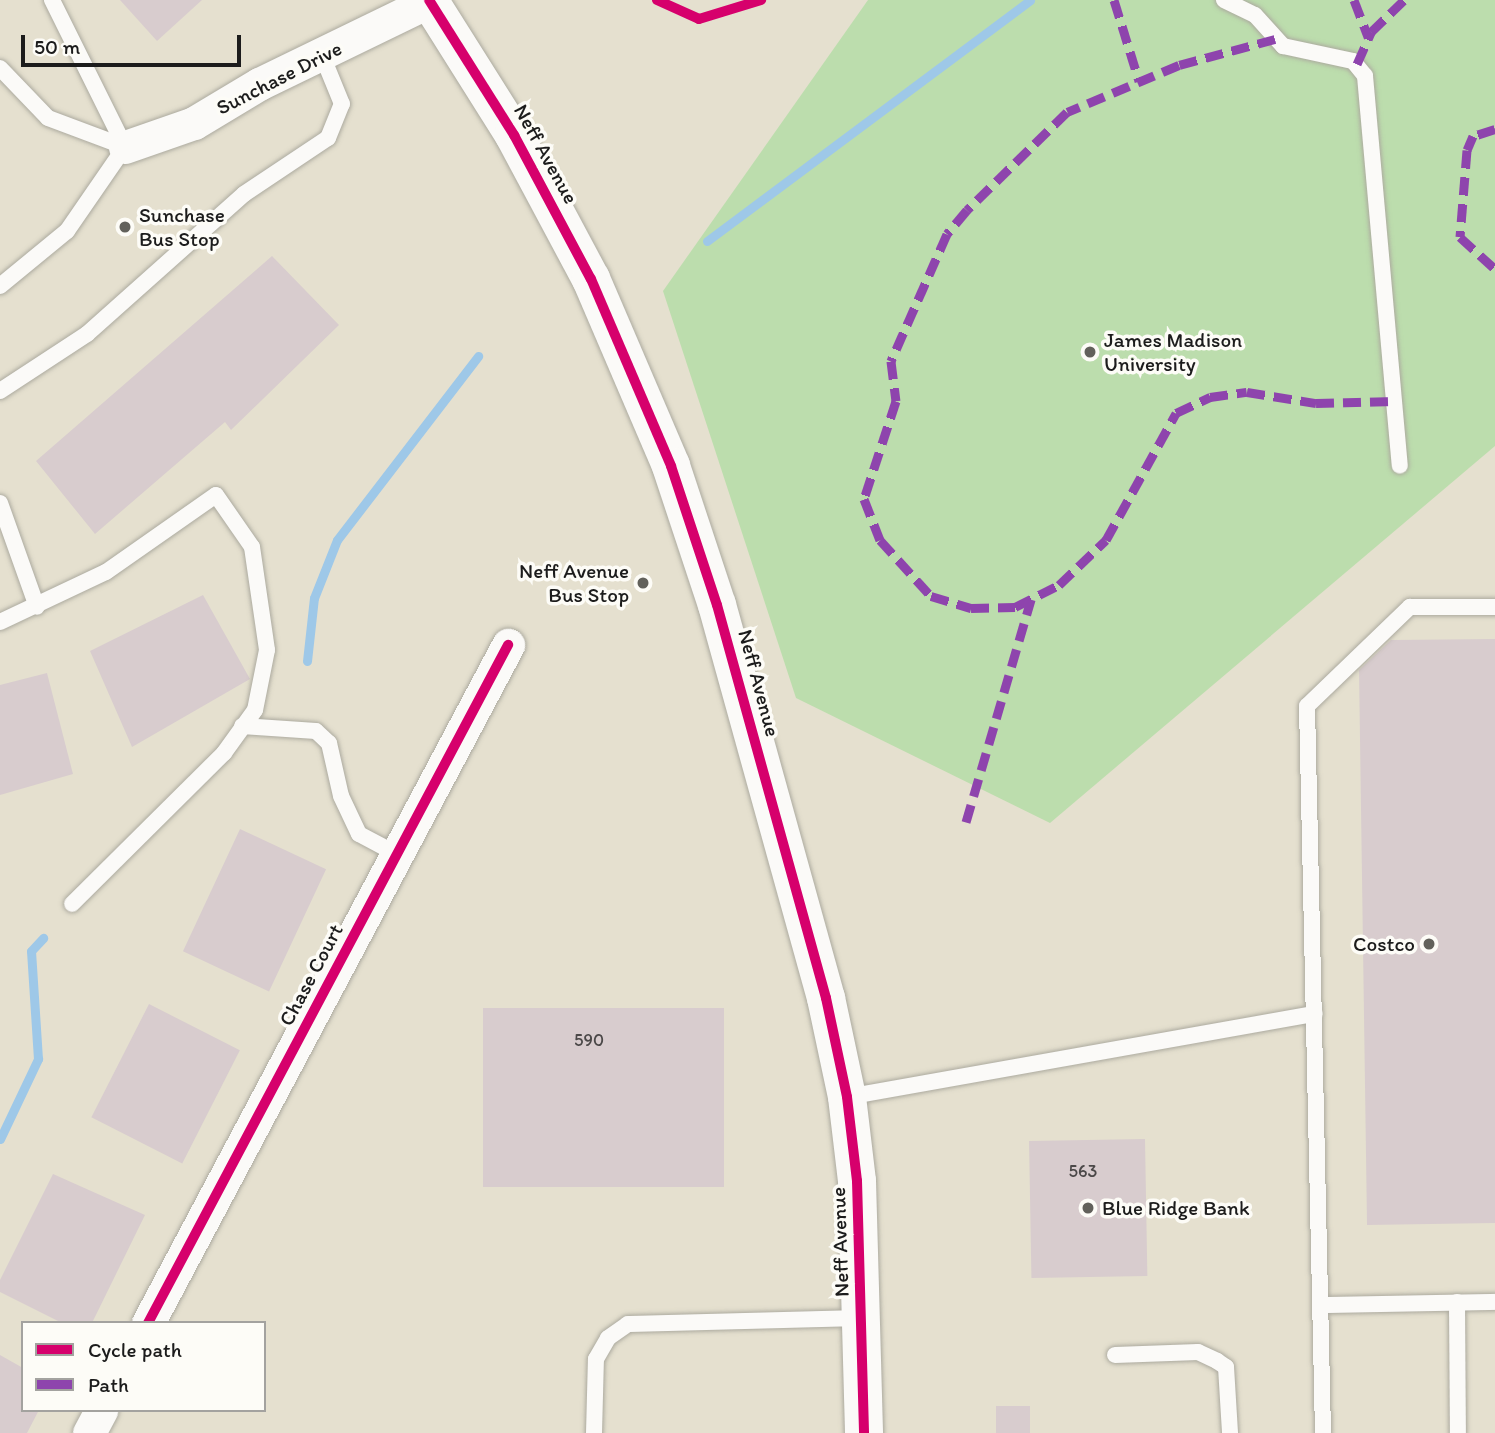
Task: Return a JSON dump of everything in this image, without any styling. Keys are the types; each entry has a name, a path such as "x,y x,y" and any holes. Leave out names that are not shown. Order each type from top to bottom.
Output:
{"main road":[{"name":"Neff Avenue","path":"430,1 573,243 671,466 723,626 826,998 847,1097 862,1318 864,1433"}],"street":[{"name":"Sunchase Drive","path":"125,147 194,123 430,1"},
{"name":"Chase Court","path":"149,1321 508,645"},
{"path":"89,1433 100,1412"}],"lane":[{"path":"52,0 125,147"},
{"path":"1224,0 1255,15 1283,46 1353,61 1365,76 1400,465"},
{"path":"0,390 87,334 244,194 328,138 342,104 322,55"},
{"path":"0,68 48,118 125,147"},
{"path":"0,286 67,230 125,147"},
{"path":"0,622 37,607 130,558 216,495 252,547 267,650 261,693 223,753 72,904"},
{"path":"0,503 37,607"},
{"path":"1322,1433 1322,1305 1307,706 1410,607 1495,607"},
{"path":"242,726 316,731 329,743 341,796 359,834 397,854"},
{"path":"847,1097 1315,1014"},
{"path":"1322,1305 1495,1302"},
{"path":"1457,1303 1458,1433"},
{"path":"594,1433 596,1359 608,1338 628,1324 862,1318"},
{"path":"1115,1355 1198,1352 1226,1367 1230,1433"}],"green space":[{"name":"James Madison University","path":"868,0 1495,0 1495,446 1050,823 796,698 663,291"}],"building":[{"path":"120,0 202,0 157,41"},
{"path":"272,256 339,325 231,430 225,422 95,534 36,461"},
{"path":"203,595 250,679 132,747 90,651"},
{"name":"Costco","path":"1495,639 1495,1223 1367,1225 1359,670 1391,640"},
{"path":"47,673 73,774 0,795 0,685"},
{"path":"240,829 326,869 269,992 183,951"},
{"path":"149,1004 240,1050 182,1163 91,1117"},
{"path":"483,1008 724,1008 724,1187 483,1187"},
{"name":"Blue Ridge Bank","path":"1145,1139 1147,1276 1031,1278 1029,1141"},
{"path":"53,1174 145,1215 93,1321 58,1321 0,1292 0,1280"},
{"path":"0,1355 21,1367 21,1412 38,1412 27,1433 0,1433"},
{"path":"996,1406 1030,1406 1030,1433 996,1433"}],"waterway":[{"path":"707,241 1030,0"},
{"path":"307,661 314,598 337,540 478,356"},
{"path":"0,1139 38,1059 31,951 43,938"}],"marked path":[{"path":"1114,0 1139,81"},
{"path":"1354,0 1368,37"},
{"path":"1357,64 1371,32 1404,0"},
{"path":"1275,39 1179,65 1067,112 967,210 947,234 891,361 896,401 864,499 880,540 931,596 971,608 1015,607 1059,585 1106,540 1176,413 1210,397 1247,392 1316,403 1396,401"},
{"path":"1495,129 1473,136 1467,150 1460,237 1495,269"},
{"path":"966,822 1031,599"}],"cycle path":[{"path":"429,0 514,135 591,279 671,466 717,605 826,998 847,1097 857,1181 864,1433"},
{"path":"657,0 699,19 761,0"},
{"path":"149,1321 508,645"}],"place":[{"name":"Sunchase Bus Stop","path":"125,227"},
{"name":"James Madison University","path":"1090,352"},
{"name":"Neff Avenue Bus Stop","path":"643,583"},
{"name":"Costco","path":"1429,944"},
{"name":"Blue Ridge Bank","path":"1088,1208"}]}
